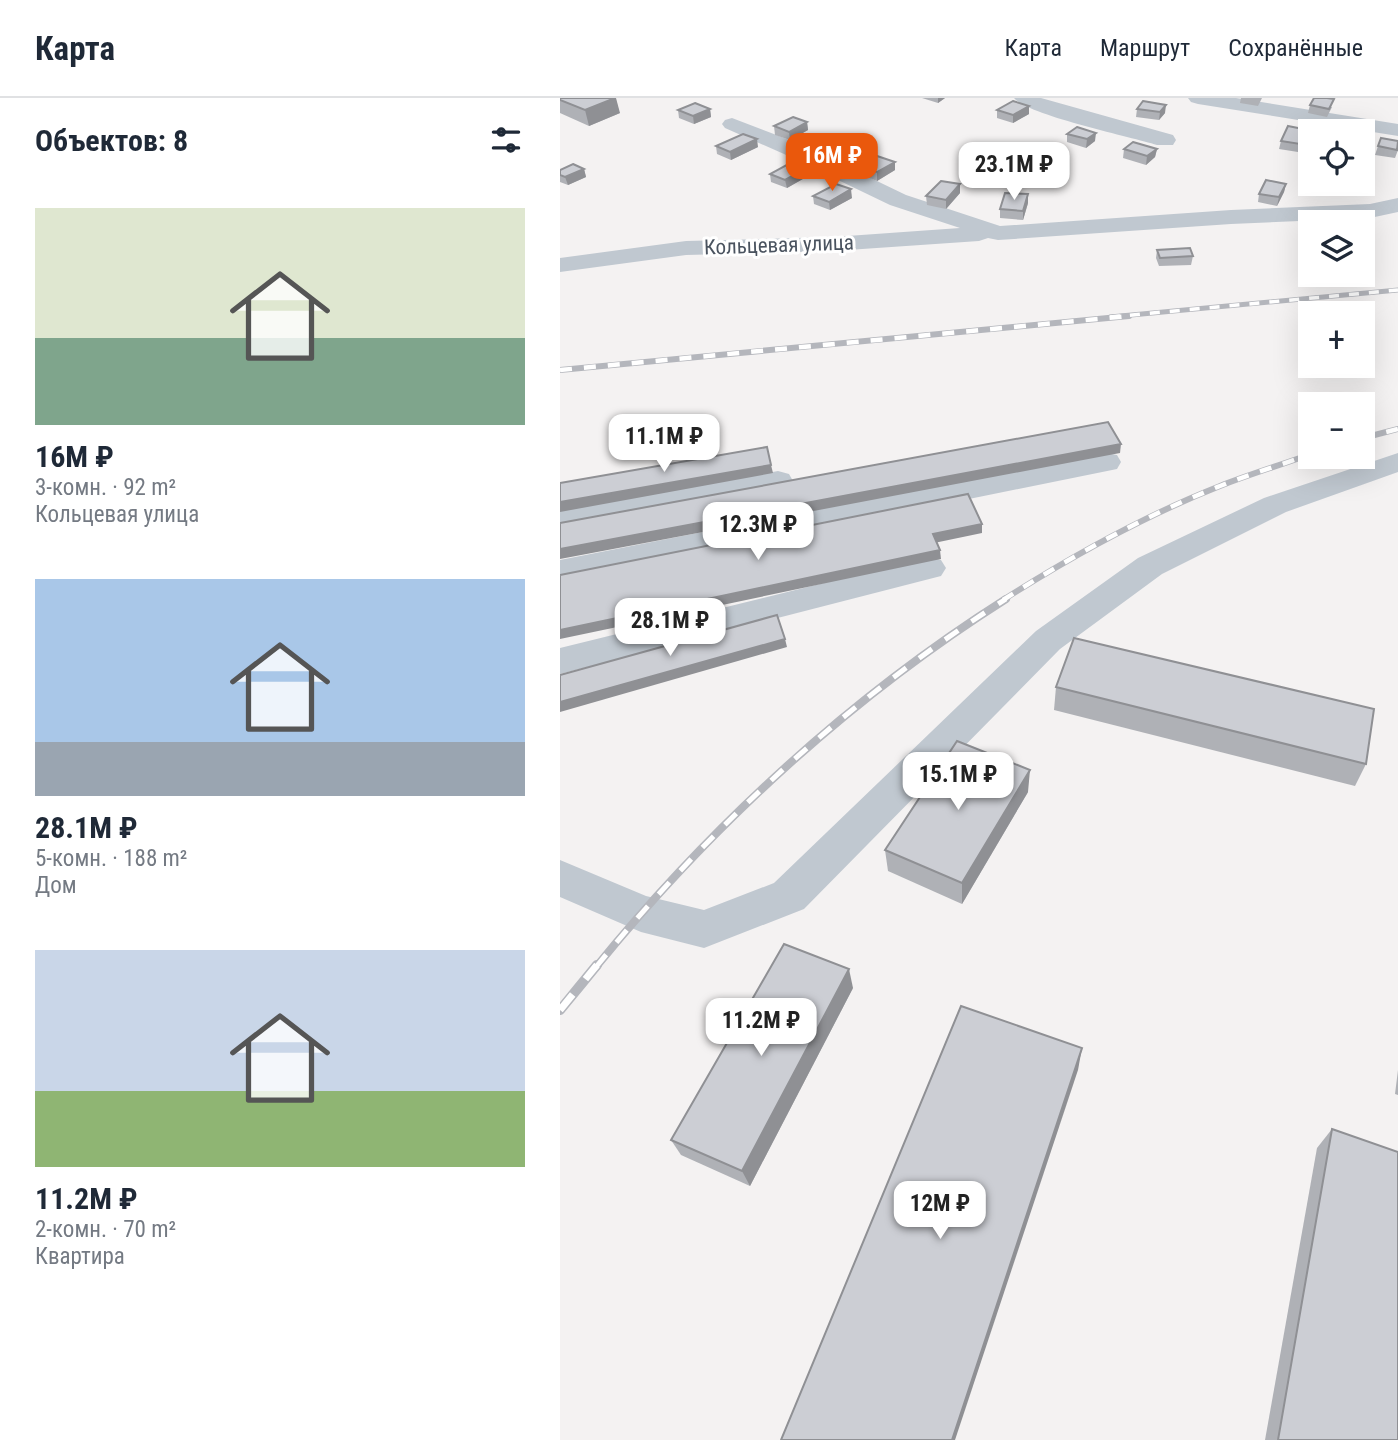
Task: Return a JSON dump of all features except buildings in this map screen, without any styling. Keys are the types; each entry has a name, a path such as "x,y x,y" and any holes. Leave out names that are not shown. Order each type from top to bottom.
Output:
{"street":[{"path":"1024,98 1044,107 1165,140"},
{"path":"1198,98 1398,131"},
{"name":"Кольцевая улица","path":"732,124 792,149 898,200 998,233"},
{"name":"Кольцевая улица","path":"560,265 686,248 833,244 1231,217 1370,211 1398,205"},
{"path":"560,878 640,913 704,929 789,896 1048,640 1150,566 1275,505 1398,461"},
{"path":"560,571 1106,462"},
{"path":"560,521 778,481"},
{"path":"560,661 929,568"}],"railway":[{"path":"1110,317 1398,290"},
{"path":"560,370 1129,316"},
{"path":"1375,435 1398,429"},
{"path":"1003,600 1055,568 1164,510 1231,482 1298,459"},
{"path":"596,967 687,863 786,766 893,678 1006,599"},
{"path":"560,1010 597,965"}]}
